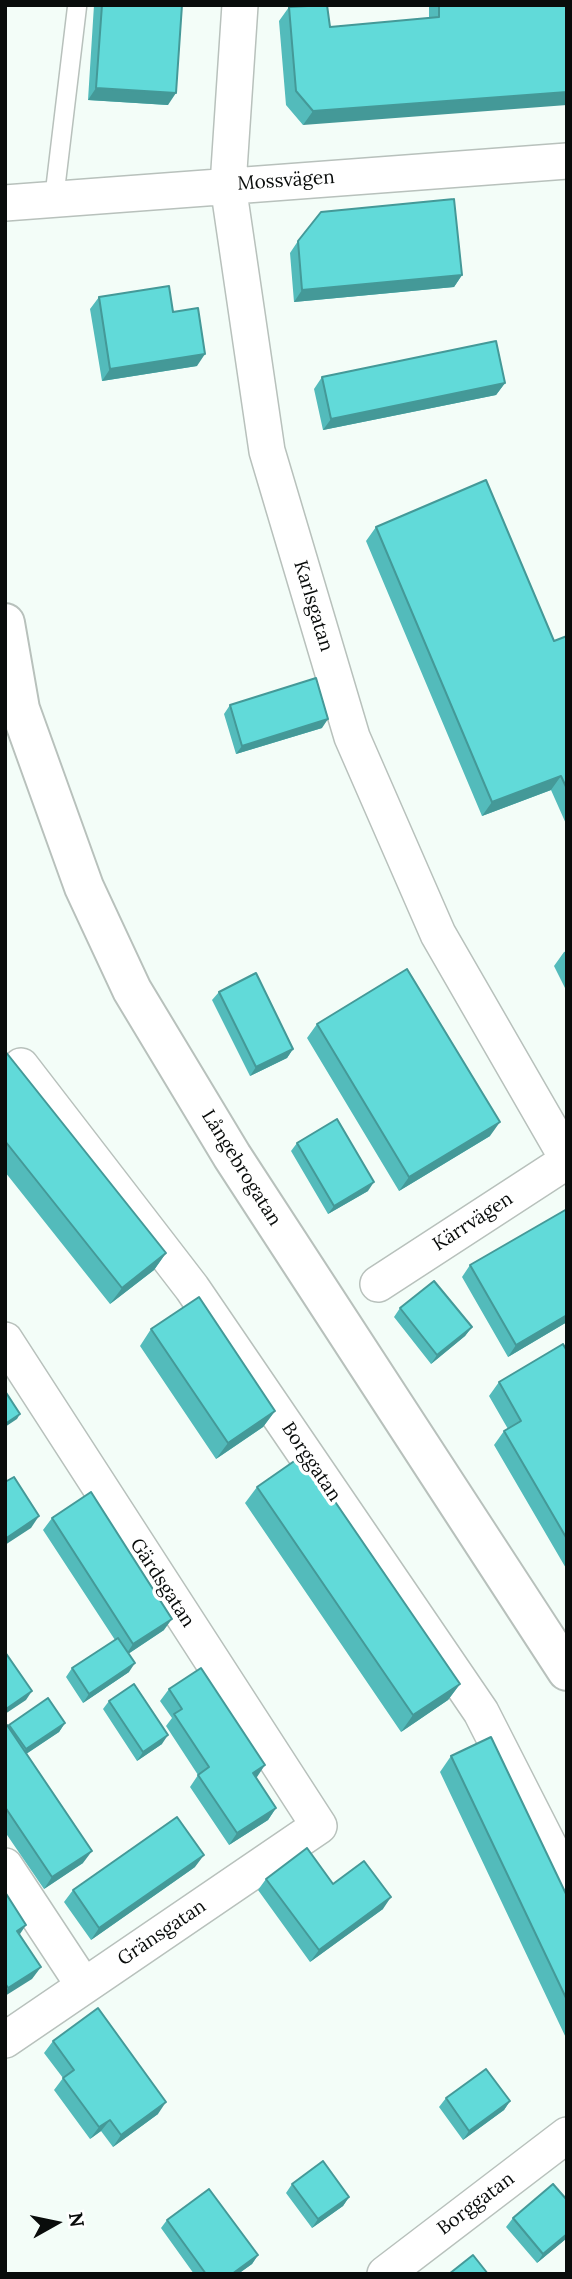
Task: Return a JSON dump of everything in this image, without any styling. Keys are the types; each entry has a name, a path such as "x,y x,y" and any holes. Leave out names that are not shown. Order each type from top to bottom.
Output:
{"main road":[{"name":"Långebrogatan","path":"5,623 12,709 84,887 132,990 232,1156 567,1671"}],"street":[{"name":"Karlsgatan","path":"240,5 228,185 267,451 352,737 438,934 567,1159"},
{"name":"Mossvägen","path":"5,203 567,161"},
{"name":"Borggatan","path":"21,1066 192,1288 473,1700 567,1881"},
{"name":"Kärrvägen","path":"378,1284 567,1159"},
{"name":"Gärdsgatan","path":"5,1340 319,1826"},
{"name":"Gränsgatan","path":"5,2040 319,1826"},
{"path":"5,1866 84,1986"},
{"name":"Borggatan","path":"385,2274 567,2135"}],"lane":[{"path":"54,199 77,7"}],"building":[{"path":"102,5 182,5 176,93 96,88"},
{"path":"327,5 330,27 439,17 439,5 567,5 567,92 313,111 296,91 289,7"},
{"path":"454,199 462,275 302,290 298,241 321,212"},
{"path":"169,286 173,312 198,308 205,354 110,369 99,297"},
{"path":"496,341 505,383 331,419 322,377"},
{"path":"486,480 554,641 567,636 567,789 561,776 492,802 376,527"},
{"path":"316,678 328,719 242,746 230,705"},
{"path":"407,969 500,1122 409,1177 317,1024"},
{"path":"256,973 293,1049 256,1067 219,992"},
{"path":"5,1051 166,1253 122,1288 5,1141"},
{"path":"337,1119 374,1182 334,1206 297,1143"},
{"path":"567,1209 567,1315 516,1345 470,1265"},
{"path":"434,1281 472,1327 437,1355 400,1308"},
{"path":"199,1297 275,1411 228,1443 151,1329"},
{"path":"563,1344 567,1351 567,1539 504,1431 521,1421 499,1382"},
{"path":"5,1391 20,1414 5,1424"},
{"path":"303,1455 460,1684 413,1715 257,1487"},
{"path":"14,1477 39,1516 5,1539 5,1482"},
{"path":"91,1492 172,1619 133,1644 52,1518"},
{"path":"118,1638 135,1663 89,1694 72,1668"},
{"path":"5,1652 32,1691 6,1709 5,1709"},
{"path":"201,1668 265,1765 253,1773 276,1808 237,1833 198,1775 209,1767 174,1714 182,1709 169,1689"},
{"path":"134,1684 168,1735 143,1752 109,1701"},
{"path":"48,1698 65,1723 26,1749 9,1725"},
{"path":"7,1725 92,1851 52,1877 5,1807"},
{"path":"491,1737 567,1896 567,2000 451,1756"},
{"path":"177,1817 204,1855 99,1928 73,1890"},
{"path":"307,1848 333,1884 364,1861 391,1897 319,1950 266,1879"},
{"path":"5,1892 26,1925 17,1931 41,1967 8,1988 5,1983"},
{"path":"98,2008 166,2102 121,2135 110,2120 99,2127 63,2078 74,2070 53,2041"},
{"path":"486,2069 510,2101 469,2131 446,2098"},
{"path":"323,2161 349,2197 318,2219 292,2184"},
{"path":"553,2184 567,2200 567,2234 543,2254 513,2218"},
{"path":"209,2189 258,2255 232,2274 206,2274 167,2220"},
{"path":"473,2255 488,2274 449,2274"}]}
